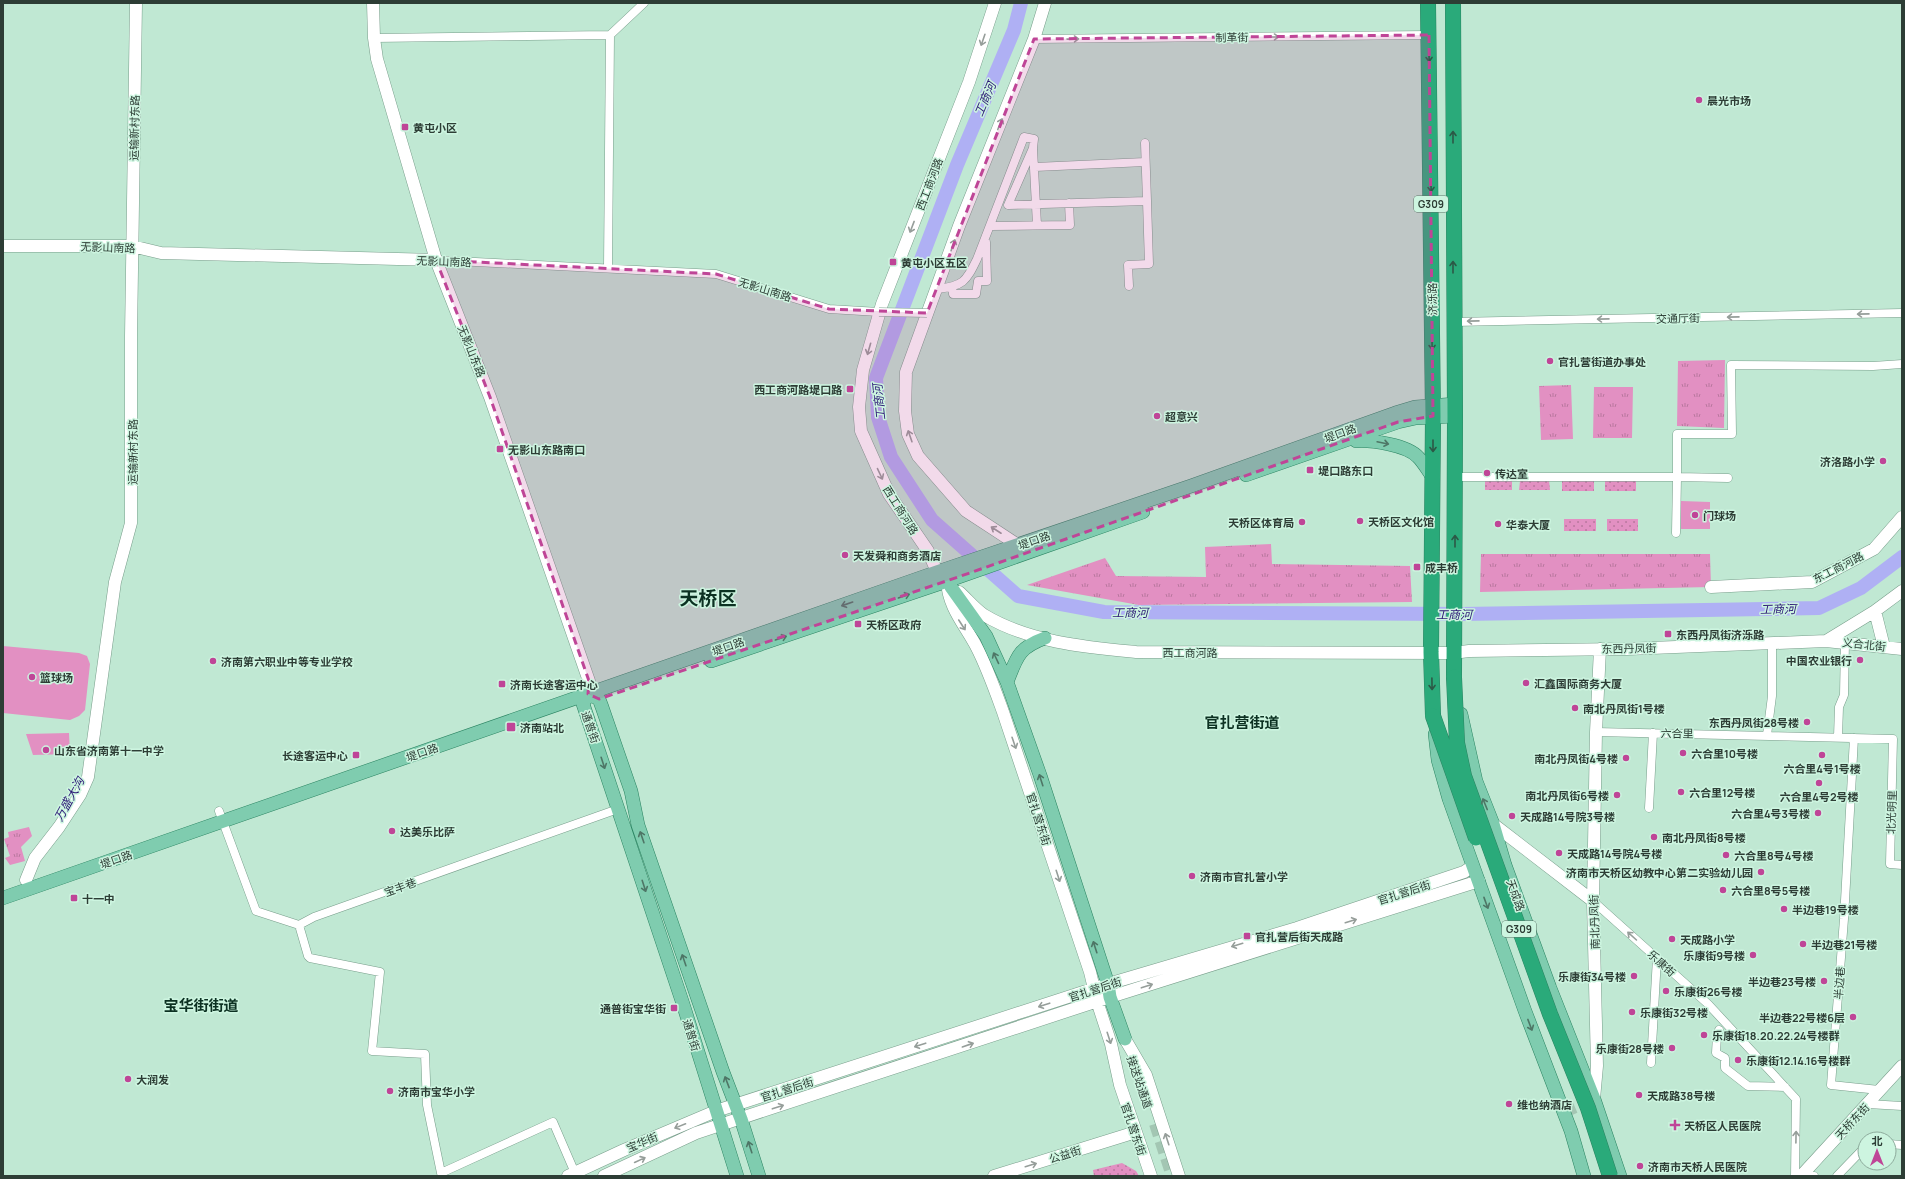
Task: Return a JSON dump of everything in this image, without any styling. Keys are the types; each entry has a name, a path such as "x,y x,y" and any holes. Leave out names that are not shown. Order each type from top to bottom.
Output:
{"highway":[{"name":"济泺路","path":"1428,3 1433,410 1431,652"},
{"name":"济泺路","path":"1453,3 1455,410 1453,652"},
{"name":"天成路","path":"1431,652 1433,716 1533,995 1585,1126 1600,1176"},
{"name":"天成路","path":"1453,652 1457,743 1464,776 1550,1014 1588,1108 1610,1176"}],"main road":[{"name":"运输新村东路","path":"26,880 35,858 59,827 80,795 88,777 115,582 131,523 132,246 136,3"},
{"name":"无影山东路","path":"373,3 374,38 377,59 436,260 490,397 589,681 590,699"},
{"name":"西工商河路","path":"995,3 969,82 879,312 862,370 859,407 861,431 889,494 928,551 935,568 949,586 982,614 1011,628 1045,638 1086,647 1136,652 1431,652"},
{"path":"1023,548 966,511 918,456 908,434 905,411 906,372 959,226 1034,39 1044,3"},
{"name":"无影山南路","path":"3,246 132,246 162,253 436,260"},
{"name":"堤口路","path":"1023,548 1433,410"},
{"name":"堤口路","path":"590,699 935,568 957,572 1395,413 1455,410"},
{"path":"1344,441 1370,440 1397,446 1417,456 1433,477"},
{"name":"东工商河路","path":"1711,587 1812,582 1874,549 1902,517"},
{"name":"堤口路","path":"3,898 590,699 949,586 957,572"},
{"name":"官扎营东街","path":"949,586 986,636 1007,682 1040,775 1108,984 1103,999 1120,1085 1151,1176"},
{"name":"官扎营东街","path":"949,586 956,614 976,646 996,691 1094,989 1103,999 1146,1075 1179,1176"},
{"path":"1826,641 1875,611 1902,591"},
{"path":"1875,611 1884,647"},
{"path":"1007,682 1018,656 1030,644 1045,638"},
{"name":"东西丹凤街","path":"1431,652 1600,649 1826,641"},
{"name":"义合北街","path":"1826,641 1902,648"},
{"name":"南北丹凤街","path":"1594,1099 1597,1066 1593,901 1596,732 1600,649"},
{"name":"天成路","path":"1454,677 1466,743 1476,781 1493,824 1550,988 1594,1099 1620,1176"},
{"name":"通普街","path":"590,699 618,809 737,1176"},
{"name":"通普街","path":"590,699 631,791 638,825 741,1119 759,1176"},
{"name":"天成路","path":"1433,716 1438,760 1449,799 1524,1011 1571,1131 1584,1176"},
{"name":"堤口路","path":"3,907 224,824"},
{"name":"乐康街","path":"1493,824 1593,901"},
{"name":"官扎营后街","path":"716,1111 1108,984 1297,928 1464,872 1473,866"},
{"name":"官扎营后街","path":"741,1119 1103,999 1478,881"},
{"name":"接送站通道","path":"1125,1040 1155,1124"},
{"name":"天桥东街","path":"1799,1176 1902,1066"},
{"name":"宝华街","path":"571,1174 716,1111"},
{"name":"宝华街","path":"604,1176 696,1133 741,1119"},
{"name":"公益街","path":"994,1176 1136,1132"},
{"path":"727,1147 741,1176"}],"street":[{"path":"374,38 610,34 644,3"},
{"path":"608,268 610,34"},
{"name":"制革街","path":"1034,39 1429,35"},
{"path":"937,289 952,287 969,278 1024,138 1034,139 1033,148 1037,225"},
{"path":"1129,286 1128,265 1149,264 1145,143"},
{"path":"1008,205 1033,148"},
{"path":"1035,167 1145,162"},
{"path":"998,206 1147,201"},
{"path":"990,226 1070,225 1069,203"},
{"path":"952,287 953,294 976,294 978,281 987,281 986,237"},
{"name":"无影山南路","path":"436,260 716,274 829,309 927,313"},
{"name":"交通厅街","path":"1454,322 1902,313"},
{"path":"1676,533 1677,434 1732,434 1730,365 1873,366 1902,364"},
{"path":"1455,477 1728,478"},
{"path":"1838,737 1839,708 1844,695 1845,642"},
{"path":"1767,735 1772,696 1772,643"},
{"name":"六合里","path":"1596,732 1854,738"},
{"path":"1649,808 1653,733"},
{"name":"北光明里","path":"1854,738 1893,739 1890,864 1902,865"},
{"name":"半边巷","path":"1854,738 1844,919 1831,1085 1879,1090"},
{"name":"宝丰巷","path":"299,925 321,914 618,809"},
{"path":"224,824 256,911 299,925 308,956 310,958 380,972 372,1051 425,1054 427,1105 441,1173 553,1122 571,1174"},
{"name":"乐康街","path":"1593,901 1708,1004 1796,1099 1799,1176"},
{"path":"1651,1063 1657,958"},
{"path":"1719,1030 1717,1035 1716,1053 1726,1058 1725,1068 1748,1086 1785,1087"},
{"path":"1868,1104 1902,1106"},
{"path":"1836,1176 1857,1155"},
{"path":"1799,1176 1814,1176"}],"highlighted area":[{"path":"1429,35 1433,416 1398,422 961,576 599,699 588,694 589,681 490,397 436,260 716,274 829,309 927,313 1034,39"}],"green space":[{"path":"1725,360 1724,428 1677,426 1678,361"},
{"path":"1571,385 1573,439 1541,440 1539,386"},
{"path":"1594,387 1633,387 1632,438 1593,438"},
{"path":"1562,479 1594,479 1594,491 1562,491"},
{"path":"1549,480 1550,490 1519,490 1520,481"},
{"path":"1605,480 1636,480 1636,491 1605,491"},
{"path":"1485,481 1512,481 1512,490 1485,490"},
{"name":"门球场","path":"1681,501 1710,502 1710,529 1681,529"},
{"path":"1564,519 1596,519 1596,531 1564,531"},
{"path":"1607,519 1638,519 1638,531 1607,531"},
{"path":"1271,544 1272,564 1410,566 1412,602 1139,605 1027,585 1105,558 1116,576 1206,577 1205,547"},
{"path":"1481,554 1710,554 1711,587 1480,592"},
{"path":"3,646 79,653 87,656 90,664 85,710 79,716 70,720 3,713"},
{"path":"69,733 70,754 33,755 26,734"},
{"path":"29,827 32,836 21,847 25,861 10,865 5,858 10,856 4,839 9,837 8,832"},
{"path":"1122,1163 1136,1171 1139,1176 1094,1176 1093,1170"}],"waterway":[{"name":"工商河","path":"1021,3 1014,30 957,165 876,378 878,417 891,457 932,520 1018,596 1104,612 1462,614 1819,608 1861,588 1902,557"}],"tunnel":[{"path":"1564,1112 1594,1099"},
{"path":"1155,1124 1172,1176"}],"place":[{"name":"晨光市场","path":"1699,100"},
{"name":"黄屯小区","path":"405,127"},
{"name":"黄屯小区五区","path":"893,262"},
{"name":"官扎营街道办事处","path":"1550,361"},
{"name":"西工商河路堤口路","path":"850,389"},
{"name":"超意兴","path":"1157,416"},
{"name":"无影山东路南口","path":"500,449"},
{"name":"济洛路小学","path":"1883,461"},
{"name":"堤口路东口","path":"1310,470"},
{"name":"传达室","path":"1487,473"},
{"name":"门球场","path":"1695,515"},
{"name":"天桥区文化馆","path":"1360,521"},
{"name":"天桥区体育局","path":"1302,522"},
{"name":"华泰大厦","path":"1498,524"},
{"name":"天发舜和商务酒店","path":"845,555"},
{"name":"成丰桥","path":"1417,567"},
{"name":"天桥区政府","path":"858,624"},
{"name":"东西丹凤街济泺路","path":"1668,634"},
{"name":"中国农业银行","path":"1860,660"},
{"name":"济南第六职业中等专业学校","path":"213,661"},
{"name":"篮球场","path":"32,677"},
{"name":"汇鑫国际商务大厦","path":"1526,683"},
{"name":"济南长途客运中心","path":"502,684"},
{"name":"南北丹凤街1号楼","path":"1575,708"},
{"name":"东西丹凤街28号楼","path":"1807,722"},
{"name":"济南站北","path":"511,727"},
{"name":"山东省济南第十一中学","path":"46,750"},
{"name":"六合里10号楼","path":"1683,753"},
{"name":"长途客运中心","path":"356,755"},
{"name":"六合里4号1号楼","path":"1822,755"},
{"name":"南北丹凤街4号楼","path":"1626,758"},
{"name":"六合里4号2号楼","path":"1819,783"},
{"name":"六合里12号楼","path":"1681,792"},
{"name":"南北丹凤街6号楼","path":"1617,795"},
{"name":"六合里4号3号楼","path":"1818,813"},
{"name":"天成路14号院3号楼","path":"1512,816"},
{"name":"达美乐比萨","path":"392,831"},
{"name":"南北丹凤街8号楼","path":"1654,837"},
{"name":"天成路14号院4号楼","path":"1559,853"},
{"name":"六合里8号4号楼","path":"1726,855"},
{"name":"济南市天桥区幼教中心第二实验幼儿园","path":"1761,872"},
{"name":"济南市官扎营小学","path":"1192,876"},
{"name":"六合里8号5号楼","path":"1723,890"},
{"name":"十一中","path":"74,898"},
{"name":"半边巷19号楼","path":"1784,909"},
{"name":"官扎营后街天成路","path":"1247,936"},
{"name":"天成路小学","path":"1672,939"},
{"name":"半边巷21号楼","path":"1803,944"},
{"name":"乐康街9号楼","path":"1753,955"},
{"name":"乐康街34号楼","path":"1634,976"},
{"name":"半边巷23号楼","path":"1824,981"},
{"name":"乐康街26号楼","path":"1666,991"},
{"name":"通普街宝华街","path":"674,1008"},
{"name":"乐康街32号楼","path":"1632,1012"},
{"name":"半边巷22号楼6层","path":"1853,1017"},
{"name":"乐康街18.20.22.24号楼群","path":"1704,1035"},
{"name":"乐康街28号楼","path":"1672,1048"},
{"name":"乐康街12.14.16号楼群","path":"1738,1060"},
{"name":"大润发","path":"128,1079"},
{"name":"济南市宝华小学","path":"390,1091"},
{"name":"天成路38号楼","path":"1639,1095"},
{"name":"维也纳酒店","path":"1509,1104"},
{"name":"天桥区人民医院","path":"1675,1125"},
{"name":"济南市天桥人民医院","path":"1640,1166"}],"district":[{"name":"天桥区","path":"708,598"},
{"name":"官扎营街道","path":"1242,722"},
{"name":"宝华街街道","path":"201,1005"}],"water label":[{"name":"万盛大沟","path":"69,799"}]}
